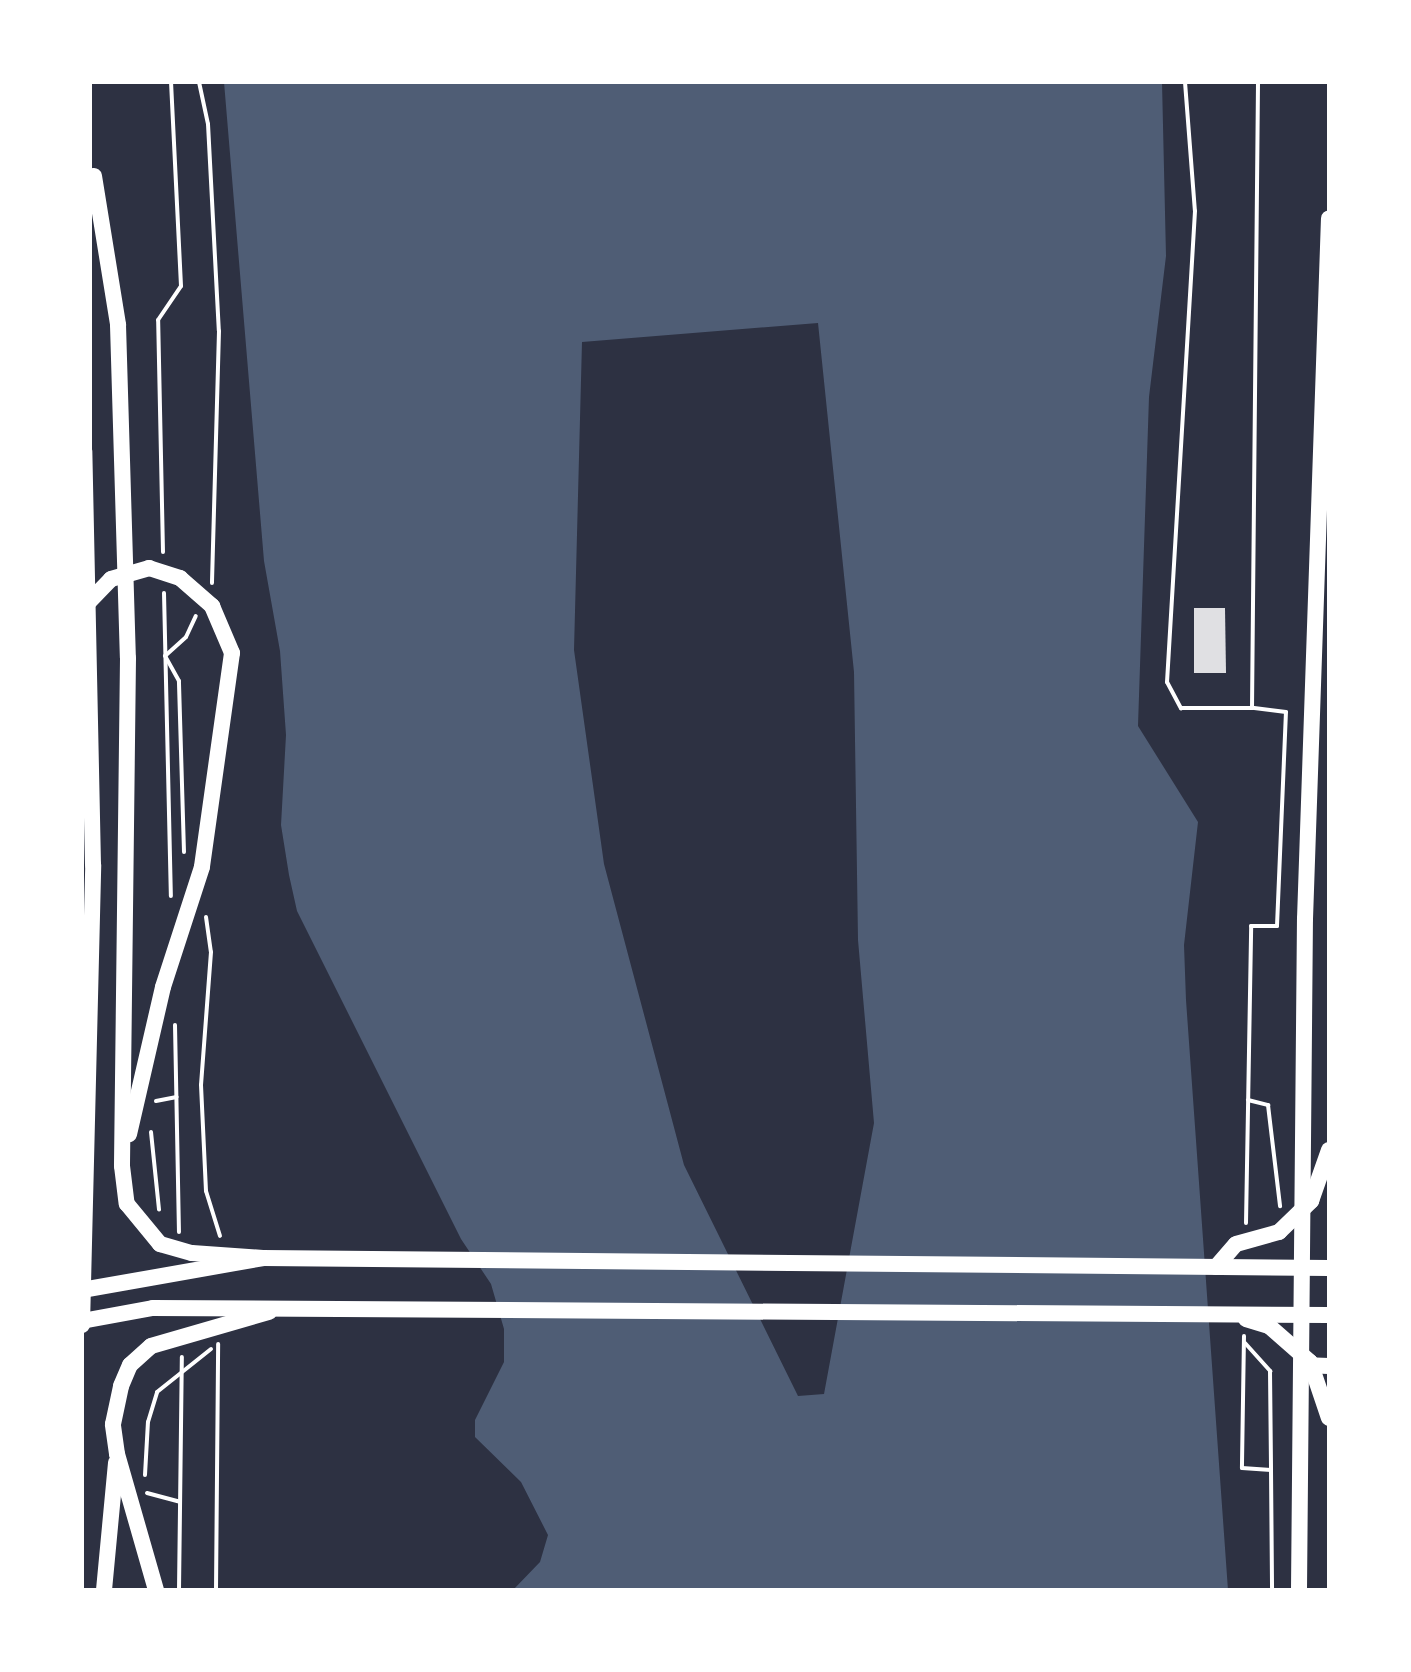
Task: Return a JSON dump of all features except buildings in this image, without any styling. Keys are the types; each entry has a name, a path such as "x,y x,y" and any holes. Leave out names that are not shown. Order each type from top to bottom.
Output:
{"main road":[{"path":"84,82 84,451 93,865 82,1323 153,1308 269,1312 1217,1312 1329,1315"},
{"path":"86,130 118,325 128,658 122,1166 127,1204 160,1244 192,1253 263,1258 1329,1268"},
{"path":"1299,1590 1305,919 1329,218"},
{"path":"1325,335 1329,374"},
{"path":"82,609 111,579 149,568 180,578 212,606 232,653 202,867 163,987 122,1166"},
{"path":"1216,1267 1236,1244 1279,1232 1311,1201 1329,1150"},
{"path":"82,1290 263,1258"},
{"path":"156,1590 117,1454 113,1424 130,1365 166,1339 216,1331 269,1312"},
{"path":"1217,1312 1269,1326 1310,1362 1329,1418"},
{"path":"1301,1365 1329,1366"},
{"path":"104,1590 117,1454"}],"path":[{"path":"163,560 158,320 181,286 171,82"},
{"path":"199,82 208,124 219,331 216,529 212,583 206,596"},
{"path":"1185,82 1195,211 1167,682 1181,708 1252,708 1286,712 1277,926 1251,926 1245,1238"},
{"path":"1252,708 1258,82"},
{"path":"163,576 172,907"},
{"path":"165,656 186,637 199,610"},
{"path":"165,656 179,681 182,848 187,862"},
{"path":"201,902 211,940 201,1085 206,1191 220,1246"},
{"path":"175,1017 179,1237"},
{"path":"149,1102 177,1097"},
{"path":"1248,1100 1268,1105 1280,1205 1269,1215"},
{"path":"150,1116 154,1201"},
{"path":"1217,1312 1270,1371 1272,1590"},
{"path":"1244,1330 1242,1468 1271,1470"},
{"path":"180,1502 143,1493 148,1422 157,1392 210,1352 216,1331"},
{"path":"216,1331 216,1590"},
{"path":"179,1590 181,1345"}],"water":[{"path":"224,82 1162,82 1166,256 1149,397 1138,726 1198,822 1184,945 1186,1000 1228,1590 513,1590 540,1562 548,1535 521,1482 475,1437 475,1420 504,1362 504,1329 491,1284 461,1239 297,911 281,825 286,735 280,651 264,561","holes":["818,323 854,672 858,940 874,1123 824,1394 798,1396 684,1165 604,864 574,650 582,342"]}]}
